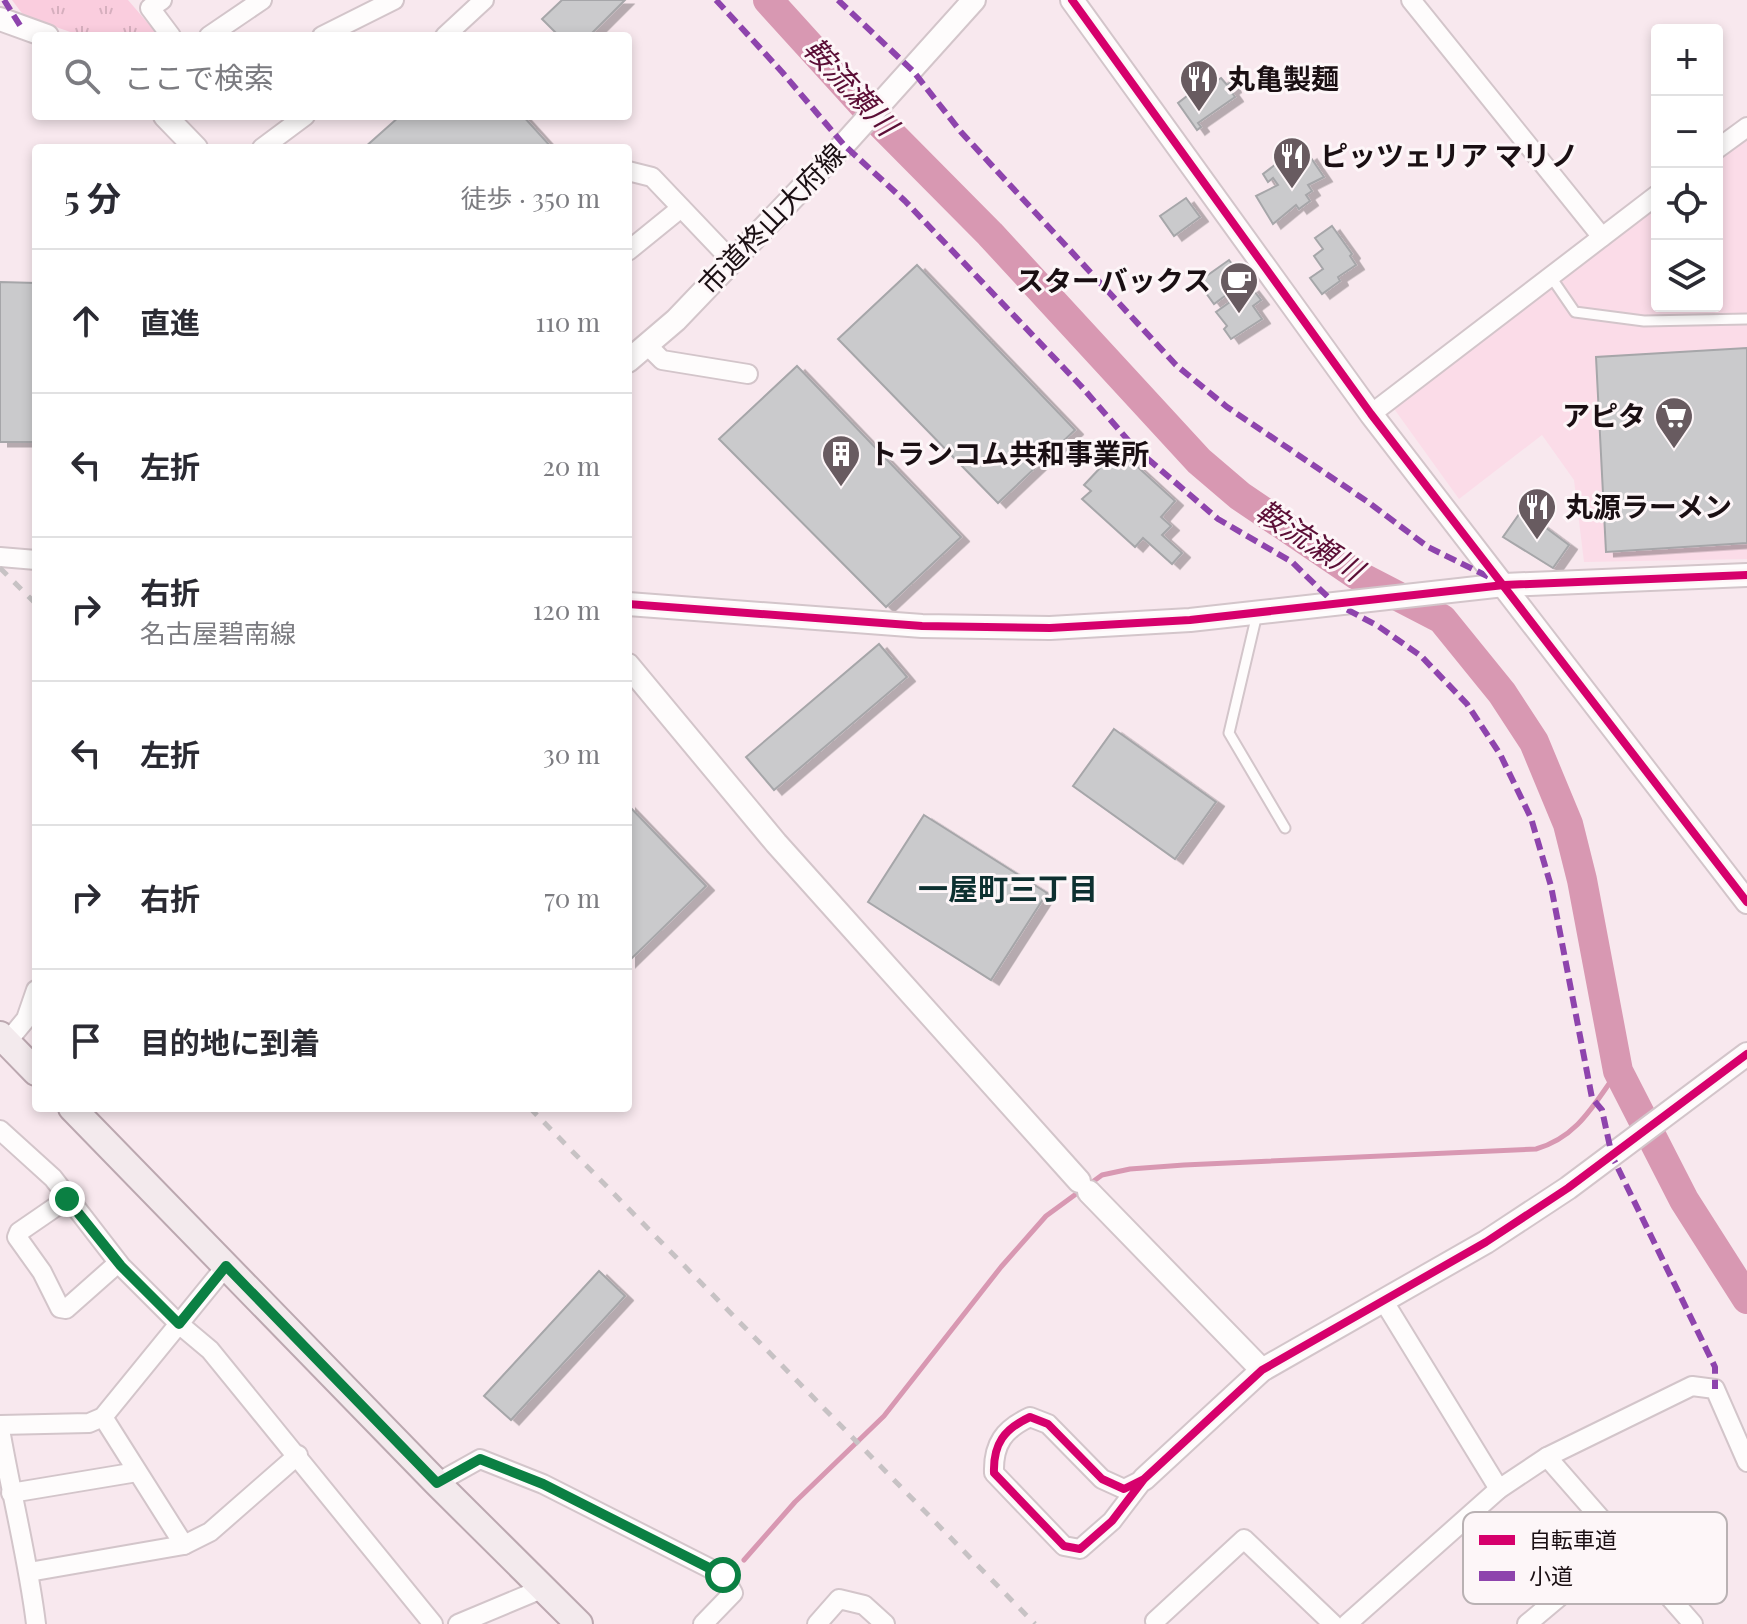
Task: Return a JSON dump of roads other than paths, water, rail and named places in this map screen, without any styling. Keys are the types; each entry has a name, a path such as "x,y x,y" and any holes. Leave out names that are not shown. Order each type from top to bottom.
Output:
{"main road":[{"path":"3,1039 32,1068"},
{"path":"76,1112 437,1483 579,1624"}],"street":[{"path":"162,0 150,8 168,32"},
{"path":"215,32 262,0"},
{"path":"330,32 394,0"},
{"path":"449,32 484,0"},
{"name":"市道柊山大府線","path":"632,358 676,320 913,71 974,0"},
{"path":"1072,0 1371,414 1747,902"},
{"path":"1411,0 1602,237"},
{"path":"0,19 36,32"},
{"path":"169,120 192,144"},
{"path":"267,144 300,120"},
{"path":"1723,145 1747,127"},
{"path":"632,172 652,177 732,261"},
{"path":"1371,414 1651,200"},
{"path":"632,248 681,208"},
{"path":"647,345 662,360 748,374"},
{"path":"0,557 32,560"},
{"path":"632,604 922,626 1050,628 1190,620 1504,585 1747,575"},
{"path":"632,670 776,843 1084,1187 1262,1370"},
{"path":"3,1039 26,1019 32,1002"},
{"path":"1144,1479 1124,1489 1102,1479 1048,1424 1030,1417 1012,1425 993,1453 994,1473 1064,1546 1080,1549 1112,1521 1144,1479 1262,1370 1486,1242 1568,1188 1747,1054"},
{"path":"0,1130 53,1178 118,1263 179,1324 210,1350 433,1624"},
{"path":"67,1199 19,1232 17,1237 42,1272 60,1308 66,1309 118,1263"},
{"path":"36,1624 29,1572 0,1427 89,1423 103,1417 226,1266"},
{"path":"1383,1300 1499,1489"},
{"path":"1473,1512 1499,1489 1547,1457 1692,1386 1715,1389 1747,1462"},
{"path":"103,1417 184,1545"},
{"path":"29,1572 184,1545 210,1532 298,1455"},
{"path":"1547,1457 1594,1512"},
{"path":"437,1483 480,1459 543,1484 723,1575 733,1593 703,1624"},
{"path":"11,1493 137,1472"},
{"path":"1347,1624 1463,1521"},
{"path":"1156,1624 1155,1621 1244,1539 1333,1624"},
{"path":"458,1624 544,1588"},
{"path":"817,1624 839,1599 864,1605 885,1624"},
{"path":"1527,1624 1551,1604"},
{"path":"1675,1604 1693,1624"}],"lane":[{"path":"1551,277 1575,312 1644,321 1747,319"},
{"path":"1257,611 1229,733 1285,828"}],"waterway":[{"name":"鞍流瀬川","path":"768,0 1199,461 1240,496 1357,575 1442,619 1502,693 1534,742 1568,824 1582,880 1618,1071 1684,1200 1747,1299"},
{"path":"744,1560 795,1502 884,1416 1001,1267 1046,1216 1102,1175 1130,1169 1184,1165 1536,1149 1551,1144 1574,1128 1618,1071"}],"railway":[{"path":"0,568 32,600"},
{"path":"534,1112 1035,1624"}],"place":[{"name":"丸亀製麺","path":"1199,113"},
{"name":"ピッツェリア マリノ","path":"1292,190"},
{"name":"スターバックス","path":"1239,315"},
{"name":"アピタ","path":"1674,450"},
{"name":"トランコム共和事業所","path":"841,488"},
{"name":"丸源ラーメン","path":"1537,541"}],"district":[{"name":"一屋町三丁目","path":"1008,890"}]}
